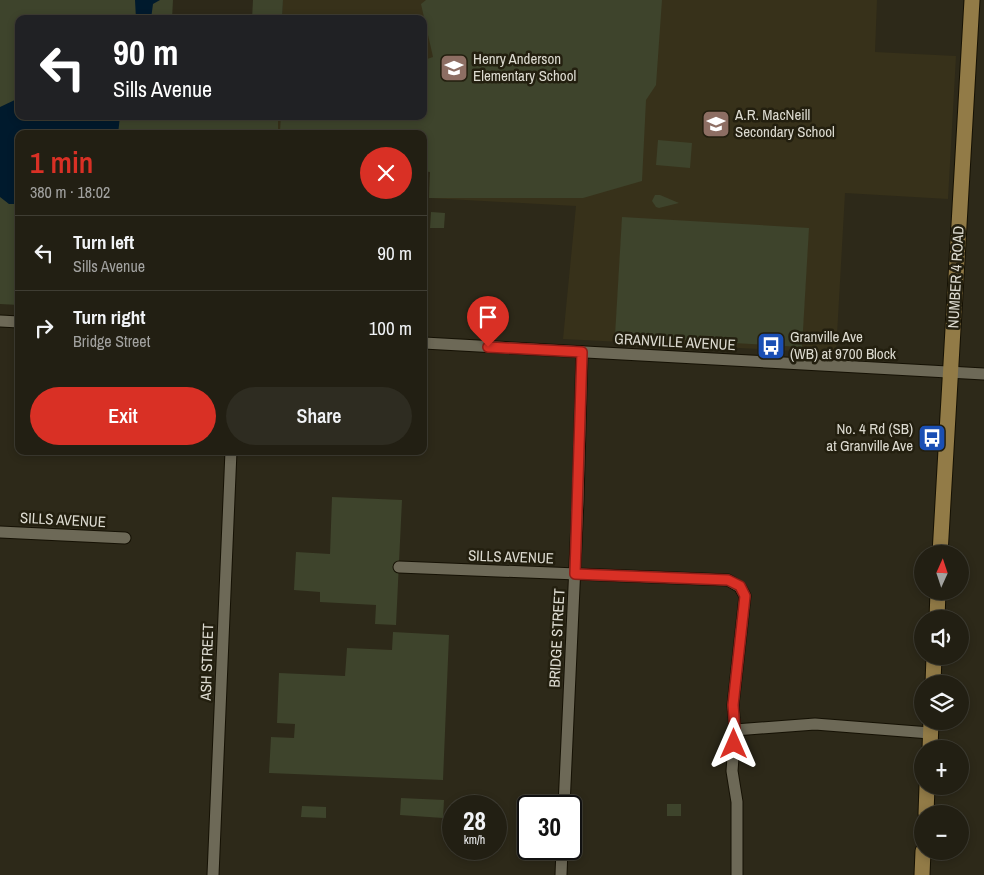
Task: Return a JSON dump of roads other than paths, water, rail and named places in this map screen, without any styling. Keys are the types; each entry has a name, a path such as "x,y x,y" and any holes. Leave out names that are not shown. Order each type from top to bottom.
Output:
{"main road":[{"name":"NUMBER 4 ROAD","path":"941,545 972,0"},
{"path":"922,875 923,860"}],"street":[{"path":"0,321 15,322"},
{"name":"GRANVILLE AVENUE","path":"427,343 984,374"},
{"name":"BRIDGE STREET","path":"565,795 575,574 582,352"},
{"name":"ASH STREET","path":"213,875 231,455"},
{"name":"SILLS AVENUE","path":"0,532 126,538"},
{"name":"SILLS AVENUE","path":"400,567 728,580 740,586 745,596 733,705 735,730"},
{"path":"737,875 737,802 732,771 735,730 815,724 914,727"},
{"path":"561,875 562,860"}],"water":[{"path":"135,0 160,0 153,4 152,15 136,15"},
{"path":"15,100 15,120 120,120 118,130 15,130 15,204 9,204 0,197 0,107"}],"place":[{"name":"Henry Anderson Elementary School","path":"454,68"},
{"name":"A.R. MacNeill Secondary School","path":"716,124"},
{"name":"Granville Ave (WB) at 9700 Block","path":"771,346"},
{"name":"No. 4 Rd (SB) at Granville Ave","path":"932,438"}]}
